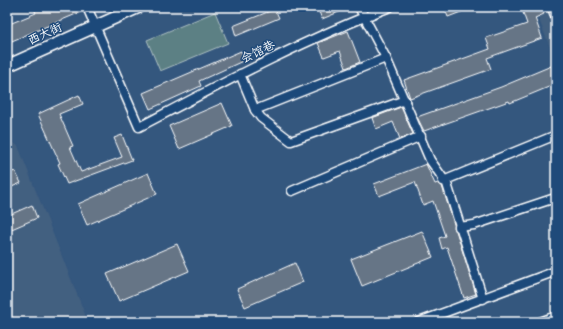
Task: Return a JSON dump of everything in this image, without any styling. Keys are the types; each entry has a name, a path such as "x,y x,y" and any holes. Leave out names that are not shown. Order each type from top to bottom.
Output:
{"main road":[{"name":"西大街","path":"7,66 139,7"}],"street":[{"path":"86,7 94,26"},
{"path":"359,7 386,58 430,160 446,184 483,299"},
{"name":"会馆巷","path":"94,26 139,126 240,74 363,17 390,7"},
{"path":"551,7 556,22"},
{"path":"255,110 386,58"},
{"path":"240,74 255,110 261,118 291,141 405,100"},
{"path":"443,180 556,135"},
{"path":"292,191 420,136"},
{"path":"459,227 474,225 552,199 556,200"},
{"path":"419,322 556,271"},
{"path":"540,322 556,316"}],"shaded area":[{"path":"534,7 556,7 556,62"},
{"path":"7,138 18,146 88,322 7,322"}],"green space":[{"path":"215,12 228,43 160,71 147,40"}],"building":[{"path":"33,7 79,7 81,12 7,43 7,25 36,13"},
{"path":"317,7 351,7 322,19"},
{"path":"444,7 474,7 448,17"},
{"path":"521,7 541,7 544,14 535,18 542,38 487,58 491,69 410,98 404,80 490,49 486,38 527,24"},
{"path":"275,9 279,18 236,36 233,26"},
{"path":"348,31 360,62 346,68 340,51 324,57 318,43"},
{"path":"241,51 245,60 199,81 201,86 150,109 143,93"},
{"path":"556,64 556,84 510,103 509,101 424,131 417,117 501,87"},
{"path":"79,95 83,104 59,114 73,146 70,147 81,172 122,157 114,138 122,135 132,160 67,184 58,164 60,163 38,114"},
{"path":"222,103 232,126 179,149 169,126"},
{"path":"401,107 413,134 400,139 393,122 376,129 372,118"},
{"path":"426,164 435,184 438,183 442,186 476,294 464,298 447,247 442,249 439,238 445,236 433,201 423,205 415,182 379,196 374,184"},
{"path":"15,171 21,183 7,189 7,174"},
{"path":"148,173 157,194 87,225 78,204"},
{"path":"32,205 37,218 7,231 7,216"},
{"path":"422,231 433,257 362,286 351,259"},
{"path":"177,244 189,271 119,301 107,274"},
{"path":"295,263 303,282 245,307 237,289"}]}
